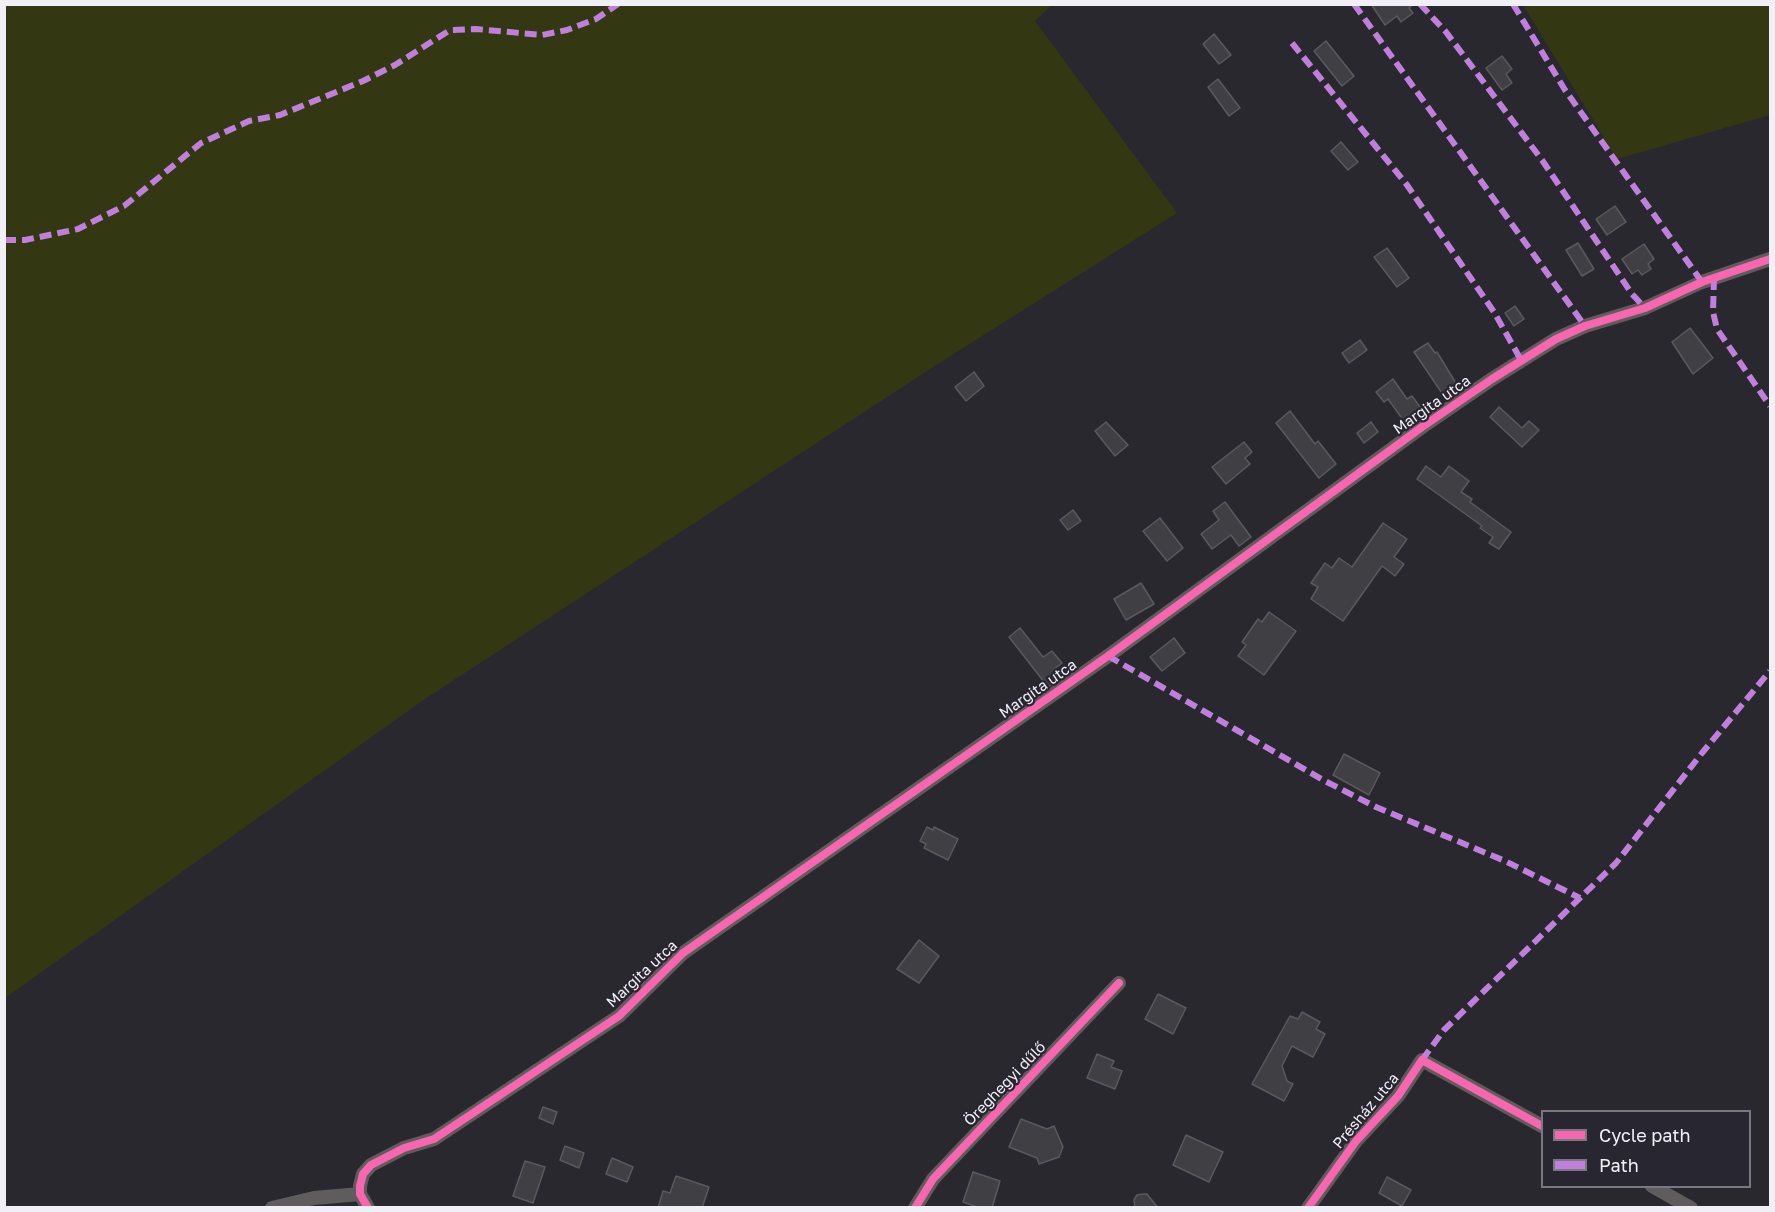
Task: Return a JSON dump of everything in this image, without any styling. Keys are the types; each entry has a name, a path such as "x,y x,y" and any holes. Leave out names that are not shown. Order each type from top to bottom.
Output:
{"street":[{"name":"Margita utca","path":"360,1194 363,1174 371,1165 394,1152 434,1139 619,1016 683,953 1108,656 1422,427 1521,360 1556,339 1585,326 1645,308 1702,282 1770,259"},
{"name":"Öreghegyi dűlő","path":"915,1208 927,1186 940,1171 1119,983"},
{"name":"Présház utca","path":"1308,1208 1356,1141 1398,1096 1422,1060 1541,1125"},
{"path":"1655,1188 1690,1208"},
{"path":"272,1208 314,1198 360,1194 368,1208"}],"green space":[{"path":"5,4 1052,5 1035,21 1177,213 933,367 422,701 5,998"},
{"path":"1523,5 1770,5 1770,115 1617,159"}],"building":[{"path":"1371,4 1413,4 1409,8 1413,13 1401,22 1397,16 1385,25"},
{"path":"1214,34 1231,55 1219,64 1203,44"},
{"path":"1326,41 1354,76 1342,86 1314,51"},
{"path":"1502,56 1512,69 1506,74 1512,83 1502,90 1486,68"},
{"path":"1218,79 1240,108 1229,116 1208,87"},
{"path":"1341,142 1358,162 1348,170 1331,151"},
{"path":"1615,206 1626,222 1607,235 1596,219"},
{"path":"1578,243 1594,269 1582,276 1566,250"},
{"path":"1644,244 1654,259 1648,264 1651,269 1642,275 1638,270 1632,274 1622,259"},
{"path":"1387,248 1409,278 1397,287 1374,257"},
{"path":"1515,306 1524,319 1514,326 1505,313"},
{"path":"1690,328 1713,358 1693,374 1672,342"},
{"path":"1360,340 1367,350 1349,363 1342,353"},
{"path":"1428,343 1435,353 1437,352 1460,390 1446,399 1414,352"},
{"path":"974,372 984,386 966,401 955,387"},
{"path":"1393,379 1407,399 1412,396 1423,411 1406,424 1388,399 1384,402 1376,392"},
{"path":"1499,407 1522,428 1529,421 1539,430 1522,447 1490,417"},
{"path":"1290,411 1315,444 1318,441 1336,464 1319,478 1276,423"},
{"path":"1106,422 1128,445 1115,456 1095,431"},
{"path":"1371,422 1378,432 1364,443 1357,433"},
{"path":"1244,442 1252,452 1245,458 1250,464 1226,484 1212,467"},
{"path":"1426,466 1441,477 1449,466 1469,481 1461,492 1472,499 1470,502 1511,532 1499,549 1489,543 1493,537 1480,528 1482,526 1417,479"},
{"path":"1225,502 1251,537 1239,546 1231,535 1212,549 1201,534 1219,520 1213,511"},
{"path":"1073,510 1081,521 1068,530 1060,520"},
{"path":"1160,518 1183,548 1167,561 1143,531"},
{"path":"1383,523 1407,539 1394,557 1404,564 1395,576 1382,566 1343,621 1311,599 1318,587 1311,583 1325,563 1332,568 1339,558 1352,567"},
{"path":"1141,583 1154,604 1126,620 1114,599"},
{"path":"1269,612 1296,631 1264,675 1238,656 1246,645 1242,642 1258,619 1262,622"},
{"path":"1020,628 1043,657 1052,651 1062,663 1053,670 1060,679 1048,687 1009,637"},
{"path":"1174,638 1185,653 1162,671 1150,657"},
{"path":"1344,754 1380,773 1369,795 1333,775"},
{"path":"927,827 933,830 934,827 958,839 948,860 924,848 926,844 920,841"},
{"path":"919,940 939,956 919,983 897,969"},
{"path":"1158,994 1186,1008 1173,1034 1145,1019"},
{"path":"1302,1012 1320,1022 1316,1029 1325,1034 1313,1057 1292,1046 1282,1066 1287,1081 1293,1084 1284,1101 1252,1084 1290,1016 1298,1019"},
{"path":"1097,1054 1114,1061 1111,1067 1122,1071 1115,1089 1087,1078"},
{"path":"543,1107 557,1112 553,1124 539,1118"},
{"path":"1021,1119 1047,1129 1054,1126 1063,1147 1059,1157 1039,1164 1037,1158 1009,1147"},
{"path":"1186,1135 1223,1152 1209,1182 1173,1165"},
{"path":"565,1146 584,1153 579,1168 560,1160"},
{"path":"612,1158 633,1167 627,1182 606,1174"},
{"path":"525,1161 545,1167 533,1203 513,1196"},
{"path":"973,1172 1000,1181 992,1208 980,1208 963,1202"},
{"path":"676,1176 709,1187 702,1208 658,1208 663,1191 670,1193"},
{"path":"1387,1177 1411,1190 1402,1206 1379,1193"},
{"path":"1147,1194 1158,1208 1135,1208 1134,1200 1137,1195"}],"marked path":[{"path":"4,240 25,240 78,229 124,206 201,143 249,121 280,115 363,81 395,65 450,30 476,29 542,35 567,30 596,19 618,4"},
{"path":"1354,4 1585,326"},
{"path":"1420,4 1446,32 1542,160 1632,294 1645,308"},
{"path":"1513,4 1565,90 1702,282"},
{"path":"1292,43 1407,185 1494,312 1521,360"},
{"path":"1714,278 1713,312 1717,329 1770,406"},
{"path":"1108,656 1325,781 1376,807 1505,861 1580,898"},
{"path":"1422,1060 1444,1030 1616,863 1770,671"}],"cycle path":[{"path":"368,1208 360,1194 360,1186 363,1174 371,1165 404,1148 434,1139 619,1016 683,953 1108,656 1422,427 1492,379 1556,339 1585,326 1645,308 1702,282 1770,259"},
{"path":"915,1208 933,1179 1119,983"},
{"path":"1308,1208 1356,1141 1398,1096 1422,1060 1541,1125"}]}
